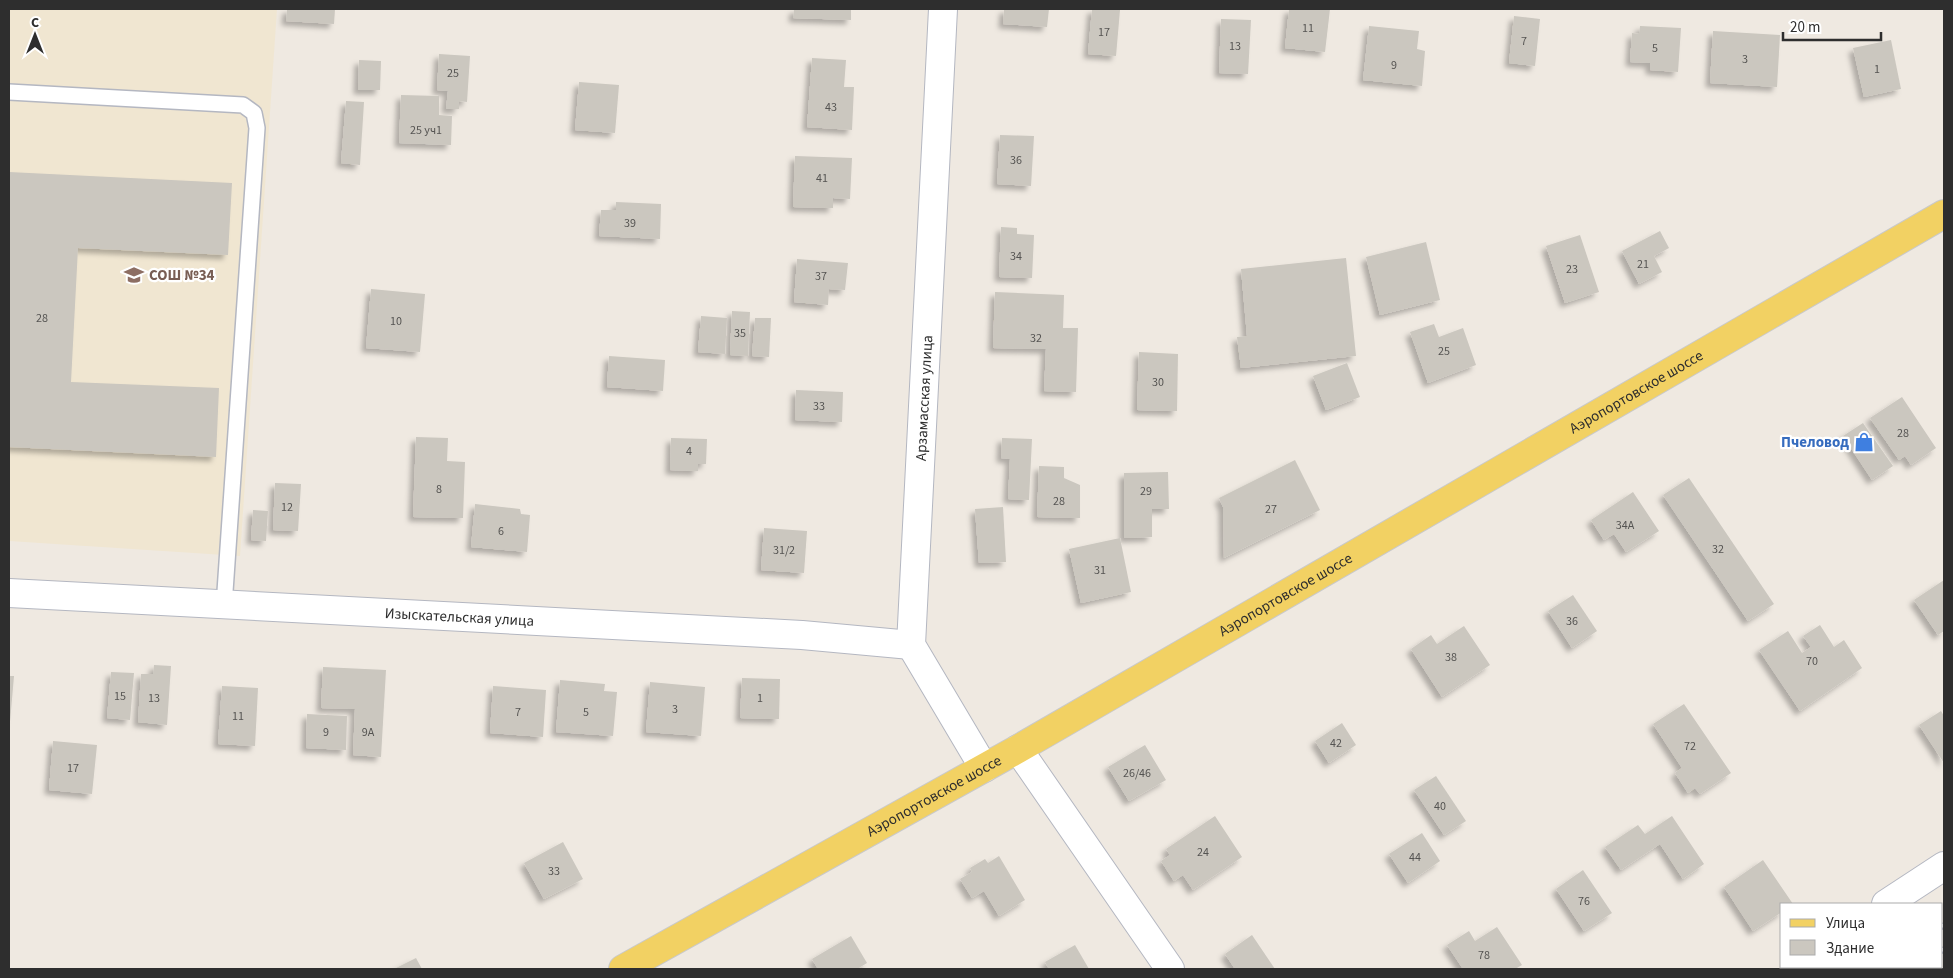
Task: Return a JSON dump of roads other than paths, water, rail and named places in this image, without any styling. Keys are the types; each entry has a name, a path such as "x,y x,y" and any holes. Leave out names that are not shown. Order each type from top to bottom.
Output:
{"main road":[{"name":"Аэропортовское шоссе","path":"623,969 1018,749 1944,214"}],"street":[{"name":"Арзамасская улица","path":"911,645 944,9"},
{"name":"Изыскательская улица","path":"9,593 802,636 911,645"},
{"path":"911,645 984,768"},
{"path":"1018,749 1170,969"},
{"path":"1888,903 1944,866"}],"lane":[{"path":"9,92 243,105 254,113 257,128 224,606"}],"place":[{"name":"СОШ №34","path":"134,275"},
{"name":"Пчеловод","path":"1864,442"}]}
